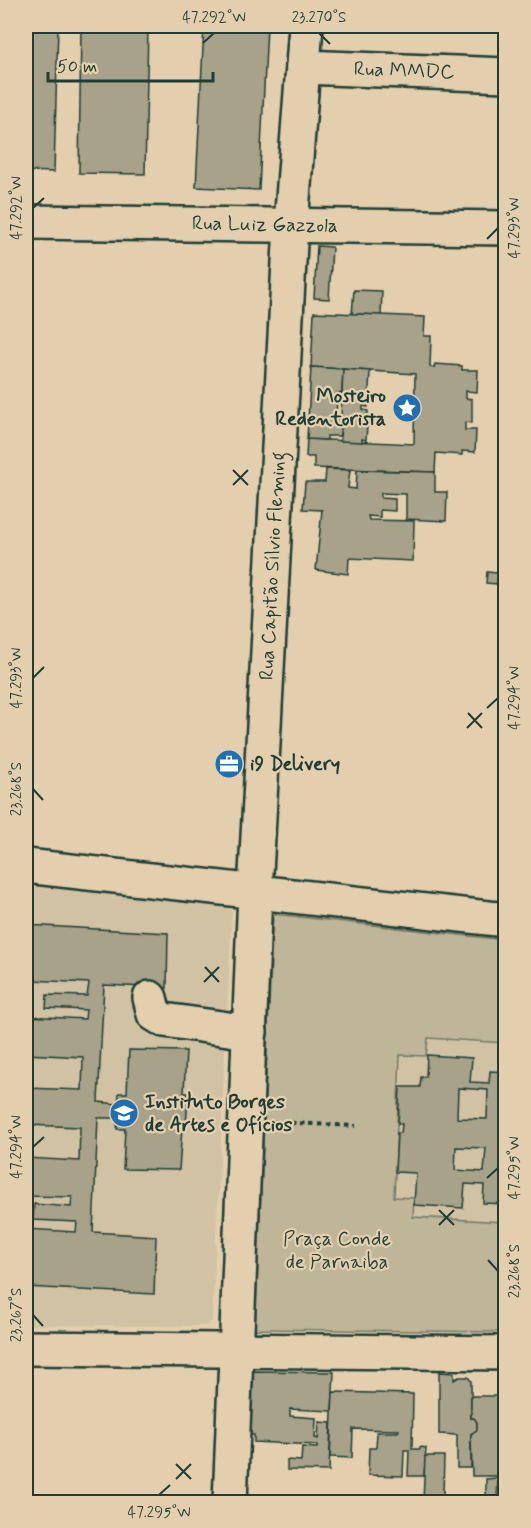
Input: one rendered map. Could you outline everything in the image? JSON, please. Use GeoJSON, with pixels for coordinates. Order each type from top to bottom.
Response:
{"type":"FeatureCollection","features":[{"type":"Feature","properties":{"kind":"street","name":"Rua Capitão Sílvio Fleming"},"geometry":{"type":"LineString","coordinates":[[255,891],[291,225],[306,26]]}},
{"type":"Feature","properties":{"kind":"street","name":"Rua MMDC"},"geometry":{"type":"LineString","coordinates":[[303,67],[506,75]]}},
{"type":"Feature","properties":{"kind":"street","name":"Rua Luiz Gazzola"},"geometry":{"type":"LineString","coordinates":[[26,222],[506,228]]}},
{"type":"Feature","properties":{"kind":"street"},"geometry":{"type":"LineString","coordinates":[[26,866],[506,920]]}},
{"type":"Feature","properties":{"kind":"street"},"geometry":{"type":"LineString","coordinates":[[230,1503],[255,891]]}},
{"type":"Feature","properties":{"kind":"street"},"geometry":{"type":"LineString","coordinates":[[150,998],[154,1014],[164,1020],[250,1032]]}},
{"type":"Feature","properties":{"kind":"street"},"geometry":{"type":"LineString","coordinates":[[26,1348],[506,1353]]}},
{"type":"Feature","properties":{"kind":"path"},"geometry":{"type":"LineString","coordinates":[[246,1114],[264,1121],[356,1126]]}},
{"type":"Feature","properties":{"kind":"shaded area","name":"Instituto Borges de Artes e Ofícios"},"geometry":{"type":"Polygon","coordinates":[[[26,883],[227,904],[232,911],[212,1321],[207,1326],[26,1325],[26,883]]]}},
{"type":"Feature","properties":{"kind":"shaded area"},"geometry":{"type":"Polygon","coordinates":[[[427,1038],[505,1043],[505,1222],[413,1217],[394,1197],[400,1054],[427,1038]]]}},
{"type":"Feature","properties":{"kind":"green space","name":"Praça Conde de Parnaiba"},"geometry":{"type":"Polygon","coordinates":[[[273,914],[505,940],[505,1043],[428,1038],[426,1056],[400,1055],[394,1197],[414,1198],[413,1217],[505,1222],[505,1332],[255,1329],[273,914]]]}},
{"type":"Feature","properties":{"kind":"building"},"geometry":{"type":"Polygon","coordinates":[[[26,26],[58,26],[54,172],[26,171],[26,26]]]}},
{"type":"Feature","properties":{"kind":"building"},"geometry":{"type":"Polygon","coordinates":[[[81,26],[148,26],[145,174],[79,173],[81,26]]]}},
{"type":"Feature","properties":{"kind":"building"},"geometry":{"type":"Polygon","coordinates":[[[204,26],[267,26],[259,190],[196,187],[204,26]]]}},
{"type":"Feature","properties":{"kind":"building"},"geometry":{"type":"Polygon","coordinates":[[[317,246],[332,247],[329,299],[314,298],[317,246]]]}},
{"type":"Feature","properties":{"kind":"building"},"geometry":{"type":"Polygon","coordinates":[[[354,290],[382,291],[381,315],[352,314],[354,290]]]}},
{"type":"Feature","properties":{"kind":"building"},"geometry":{"type":"Polygon","coordinates":[[[314,312],[425,317],[424,336],[431,336],[430,367],[434,368],[435,364],[462,366],[462,370],[478,370],[477,392],[466,391],[466,398],[472,399],[472,423],[465,422],[465,430],[476,430],[475,452],[462,451],[462,455],[436,453],[435,472],[314,468],[314,457],[306,457],[307,439],[414,444],[415,374],[311,367],[314,312]]]}},
{"type":"Feature","properties":{"kind":"building"},"geometry":{"type":"Polygon","coordinates":[[[311,367],[343,369],[342,393],[337,393],[336,419],[341,419],[340,436],[327,436],[327,440],[307,439],[311,367]]]}},
{"type":"Feature","properties":{"kind":"building"},"geometry":{"type":"Polygon","coordinates":[[[343,369],[370,371],[368,407],[363,406],[363,410],[368,411],[366,440],[362,439],[362,442],[340,441],[343,369]]]}},
{"type":"Feature","properties":{"kind":"building"},"geometry":{"type":"Polygon","coordinates":[[[326,469],[350,470],[348,488],[356,489],[357,470],[435,472],[435,492],[447,492],[446,521],[406,519],[406,494],[381,493],[381,498],[395,499],[395,511],[380,510],[380,517],[368,516],[369,520],[414,521],[413,561],[349,558],[348,574],[316,570],[322,510],[303,509],[305,482],[325,482],[326,469]]]}},
{"type":"Feature","properties":{"kind":"building"},"geometry":{"type":"Polygon","coordinates":[[[487,572],[498,573],[497,584],[486,583],[487,572]]]}},
{"type":"Feature","properties":{"kind":"building"},"geometry":{"type":"Polygon","coordinates":[[[26,925],[168,933],[167,988],[104,985],[98,1102],[118,1104],[119,1093],[127,1093],[129,1050],[186,1051],[184,1093],[188,1093],[186,1128],[182,1128],[179,1170],[123,1169],[125,1129],[117,1129],[118,1118],[98,1118],[93,1232],[156,1236],[154,1294],[26,1287],[26,1229],[76,1232],[77,1222],[33,1220],[34,1204],[71,1207],[72,1197],[26,1196],[26,1158],[79,1161],[80,1127],[26,1125],[26,1088],[82,1090],[83,1057],[26,1054],[26,1016],[85,1019],[86,1010],[46,1008],[47,995],[87,996],[89,983],[31,980],[30,1005],[26,1005],[26,925]]]}},
{"type":"Feature","properties":{"kind":"building"},"geometry":{"type":"Polygon","coordinates":[[[427,1055],[472,1058],[470,1082],[489,1083],[490,1071],[506,1072],[506,1204],[483,1203],[484,1185],[465,1184],[463,1208],[414,1205],[416,1173],[395,1172],[397,1133],[401,1133],[402,1124],[398,1124],[400,1087],[420,1087],[421,1077],[426,1077],[427,1055]],[[458,1088],[457,1118],[487,1119],[488,1090],[458,1088]],[[456,1147],[455,1170],[484,1172],[486,1148],[456,1147]]]}},
{"type":"Feature","properties":{"kind":"building"},"geometry":{"type":"Polygon","coordinates":[[[253,1371],[334,1372],[332,1411],[290,1409],[290,1416],[316,1418],[315,1438],[318,1439],[319,1422],[331,1423],[329,1471],[287,1470],[287,1460],[301,1461],[302,1447],[317,1448],[317,1445],[254,1442],[254,1435],[250,1435],[253,1371]]]}},
{"type":"Feature","properties":{"kind":"building"},"geometry":{"type":"Polygon","coordinates":[[[439,1372],[454,1373],[454,1380],[459,1377],[468,1377],[471,1381],[471,1418],[477,1422],[477,1430],[471,1434],[471,1468],[457,1468],[457,1435],[439,1434],[439,1372]]]}},
{"type":"Feature","properties":{"kind":"building"},"geometry":{"type":"Polygon","coordinates":[[[333,1392],[413,1394],[412,1449],[426,1448],[424,1476],[408,1476],[409,1450],[404,1450],[403,1476],[368,1475],[369,1448],[376,1448],[377,1432],[398,1432],[399,1430],[353,1429],[352,1458],[330,1457],[333,1392]]]}},
{"type":"Feature","properties":{"kind":"building"},"geometry":{"type":"Polygon","coordinates":[[[471,1396],[499,1396],[498,1476],[472,1476],[471,1434],[477,1430],[477,1422],[471,1418],[471,1396]]]}},
{"type":"Feature","properties":{"kind":"building"},"geometry":{"type":"Polygon","coordinates":[[[506,1396],[506,1440],[503,1440],[503,1423],[498,1423],[499,1397],[506,1396]]]}},
{"type":"Feature","properties":{"kind":"building"},"geometry":{"type":"Polygon","coordinates":[[[425,1456],[444,1456],[443,1496],[448,1497],[447,1502],[423,1502],[425,1456]]]}},
{"type":"Feature","properties":{"kind":"building"},"geometry":{"type":"Polygon","coordinates":[[[498,1478],[497,1502],[486,1502],[486,1479],[498,1478]]]}},
{"type":"Feature","properties":{"kind":"place","name":"Mosteiro Redentorista"},"geometry":{"type":"Point","coordinates":[407,408]}},
{"type":"Feature","properties":{"kind":"place","name":"i9 Delivery"},"geometry":{"type":"Point","coordinates":[229,764]}},
{"type":"Feature","properties":{"kind":"place","name":"Instituto Borges de Artes e Ofícios"},"geometry":{"type":"Point","coordinates":[124,1113]}}]}
